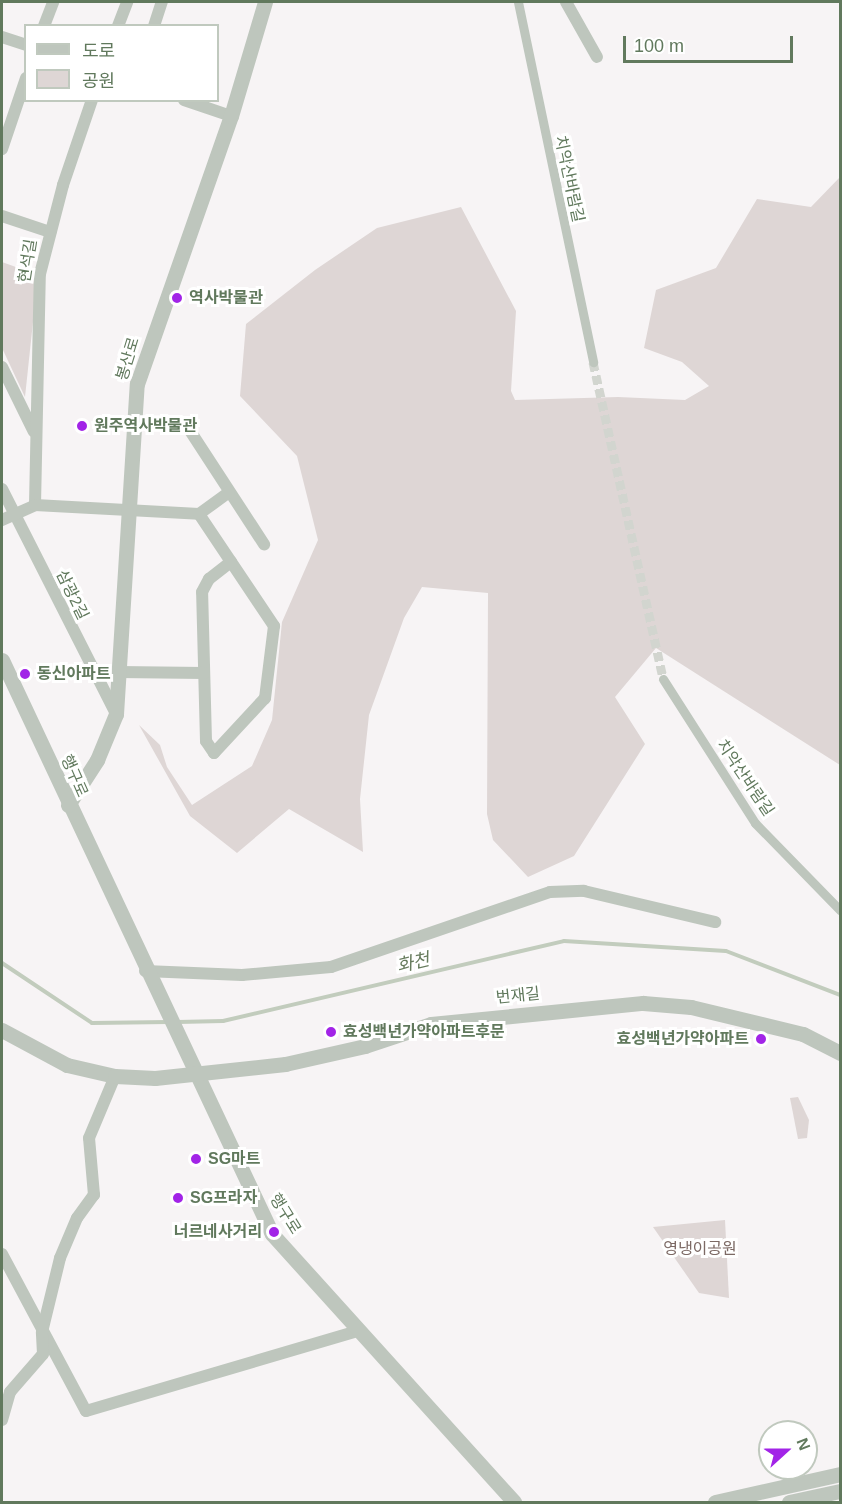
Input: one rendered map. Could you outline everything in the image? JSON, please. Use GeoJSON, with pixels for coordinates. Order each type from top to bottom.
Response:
{"type":"FeatureCollection","features":[{"type":"Feature","properties":{"kind":"street"},"geometry":{"type":"LineString","coordinates":[[45,24],[52,2]]}},
{"type":"Feature","properties":{"kind":"street"},"geometry":{"type":"LineString","coordinates":[[119,24],[127,2]]}},
{"type":"Feature","properties":{"kind":"street"},"geometry":{"type":"LineString","coordinates":[[155,24],[162,2]]}},
{"type":"Feature","properties":{"kind":"street","name":"봉산로"},"geometry":{"type":"LineString","coordinates":[[68,805],[97,760],[116,714],[137,384],[231,116],[265,2]]}},
{"type":"Feature","properties":{"kind":"street","name":"치악산바람길"},"geometry":{"type":"LineString","coordinates":[[518,2],[593,362]]}},
{"type":"Feature","properties":{"kind":"street"},"geometry":{"type":"LineString","coordinates":[[566,2],[597,57]]}},
{"type":"Feature","properties":{"kind":"street"},"geometry":{"type":"LineString","coordinates":[[2,37],[24,44]]}},
{"type":"Feature","properties":{"kind":"street"},"geometry":{"type":"LineString","coordinates":[[2,149],[24,84]]}},
{"type":"Feature","properties":{"kind":"street","name":"현석길"},"geometry":{"type":"LineString","coordinates":[[35,505],[40,274],[50,232],[91,102]]}},
{"type":"Feature","properties":{"kind":"street"},"geometry":{"type":"LineString","coordinates":[[190,102],[231,116]]}},
{"type":"Feature","properties":{"kind":"street"},"geometry":{"type":"LineString","coordinates":[[2,216],[50,232]]}},
{"type":"Feature","properties":{"kind":"street","name":"현석길"},"geometry":{"type":"LineString","coordinates":[[2,367],[35,434]]}},
{"type":"Feature","properties":{"kind":"street"},"geometry":{"type":"LineString","coordinates":[[185,423],[264,544]]}},
{"type":"Feature","properties":{"kind":"street","name":"삼광2길"},"geometry":{"type":"LineString","coordinates":[[2,489],[116,714]]}},
{"type":"Feature","properties":{"kind":"street"},"geometry":{"type":"LineString","coordinates":[[2,520],[35,505],[128,508],[199,514],[229,492]]}},
{"type":"Feature","properties":{"kind":"street"},"geometry":{"type":"LineString","coordinates":[[199,514],[274,626],[265,698],[214,753],[206,741],[202,592],[209,579],[231,562]]}},
{"type":"Feature","properties":{"kind":"street","name":"행구로"},"geometry":{"type":"LineString","coordinates":[[2,660],[145,971],[198,1076],[272,1234],[514,1503]]}},
{"type":"Feature","properties":{"kind":"street"},"geometry":{"type":"LineString","coordinates":[[118,672],[204,673]]}},
{"type":"Feature","properties":{"kind":"street","name":"치악산바람길"},"geometry":{"type":"LineString","coordinates":[[663,679],[755,823],[840,910]]}},
{"type":"Feature","properties":{"kind":"street"},"geometry":{"type":"LineString","coordinates":[[145,971],[242,975],[331,967],[550,892],[584,891],[632,899],[715,922]]}},
{"type":"Feature","properties":{"kind":"street","name":"번재길"},"geometry":{"type":"LineString","coordinates":[[198,1076],[285,1064],[365,1046],[431,1024],[643,1003],[691,1007],[803,1034],[840,1053]]}},
{"type":"Feature","properties":{"kind":"street"},"geometry":{"type":"LineString","coordinates":[[2,1030],[67,1065],[115,1076],[198,1076]]}},
{"type":"Feature","properties":{"kind":"street"},"geometry":{"type":"LineString","coordinates":[[2,1420],[10,1392],[44,1354],[42,1332],[60,1258],[77,1218],[94,1195],[89,1138],[115,1076]]}},
{"type":"Feature","properties":{"kind":"street"},"geometry":{"type":"LineString","coordinates":[[2,1254],[86,1411],[358,1331]]}},
{"type":"Feature","properties":{"kind":"street"},"geometry":{"type":"LineString","coordinates":[[715,1503],[840,1474]]}},
{"type":"Feature","properties":{"kind":"street"},"geometry":{"type":"LineString","coordinates":[[789,1503],[840,1491]]}},
{"type":"Feature","properties":{"kind":"green space"},"geometry":{"type":"Polygon","coordinates":[[[840,177],[840,765],[656,648],[615,697],[645,744],[574,856],[528,877],[493,840],[487,814],[488,593],[422,587],[404,618],[369,715],[360,799],[363,852],[289,809],[237,853],[190,816],[139,725],[160,745],[167,767],[192,805],[252,766],[272,720],[282,622],[318,540],[297,456],[240,396],[246,324],[315,270],[377,228],[461,207],[516,311],[511,391],[515,400],[618,397],[685,400],[709,386],[682,362],[644,348],[656,290],[716,268],[757,199],[811,207],[840,177]]]}},
{"type":"Feature","properties":{"kind":"green space"},"geometry":{"type":"Polygon","coordinates":[[[2,262],[38,275],[25,397],[2,348],[2,262]]]}},
{"type":"Feature","properties":{"kind":"green space"},"geometry":{"type":"Polygon","coordinates":[[[798,1097],[809,1120],[807,1138],[798,1139],[790,1098],[798,1097]]]}},
{"type":"Feature","properties":{"kind":"green space","name":"영냉이공원"},"geometry":{"type":"Polygon","coordinates":[[[725,1220],[729,1298],[699,1293],[653,1227],[725,1220]]]}},
{"type":"Feature","properties":{"kind":"waterway","name":"화천"},"geometry":{"type":"LineString","coordinates":[[178,1022],[223,1021],[564,941],[726,951],[840,995]]}},
{"type":"Feature","properties":{"kind":"waterway","name":"화천"},"geometry":{"type":"LineString","coordinates":[[2,963],[92,1023],[168,1022]]}},
{"type":"Feature","properties":{"kind":"tunnel"},"geometry":{"type":"LineString","coordinates":[[593,362],[663,679]]}},
{"type":"Feature","properties":{"kind":"place","name":"역사박물관"},"geometry":{"type":"Point","coordinates":[177,298]}},
{"type":"Feature","properties":{"kind":"place","name":"원주역사박물관"},"geometry":{"type":"Point","coordinates":[82,426]}},
{"type":"Feature","properties":{"kind":"place","name":"동신아파트"},"geometry":{"type":"Point","coordinates":[25,674]}},
{"type":"Feature","properties":{"kind":"place","name":"효성백년가약아파트후문"},"geometry":{"type":"Point","coordinates":[331,1032]}},
{"type":"Feature","properties":{"kind":"place","name":"효성백년가약아파트"},"geometry":{"type":"Point","coordinates":[761,1039]}},
{"type":"Feature","properties":{"kind":"place","name":"SG마트"},"geometry":{"type":"Point","coordinates":[196,1159]}},
{"type":"Feature","properties":{"kind":"place","name":"SG프라자"},"geometry":{"type":"Point","coordinates":[178,1198]}},
{"type":"Feature","properties":{"kind":"place","name":"너르네사거리"},"geometry":{"type":"Point","coordinates":[274,1232]}}]}
